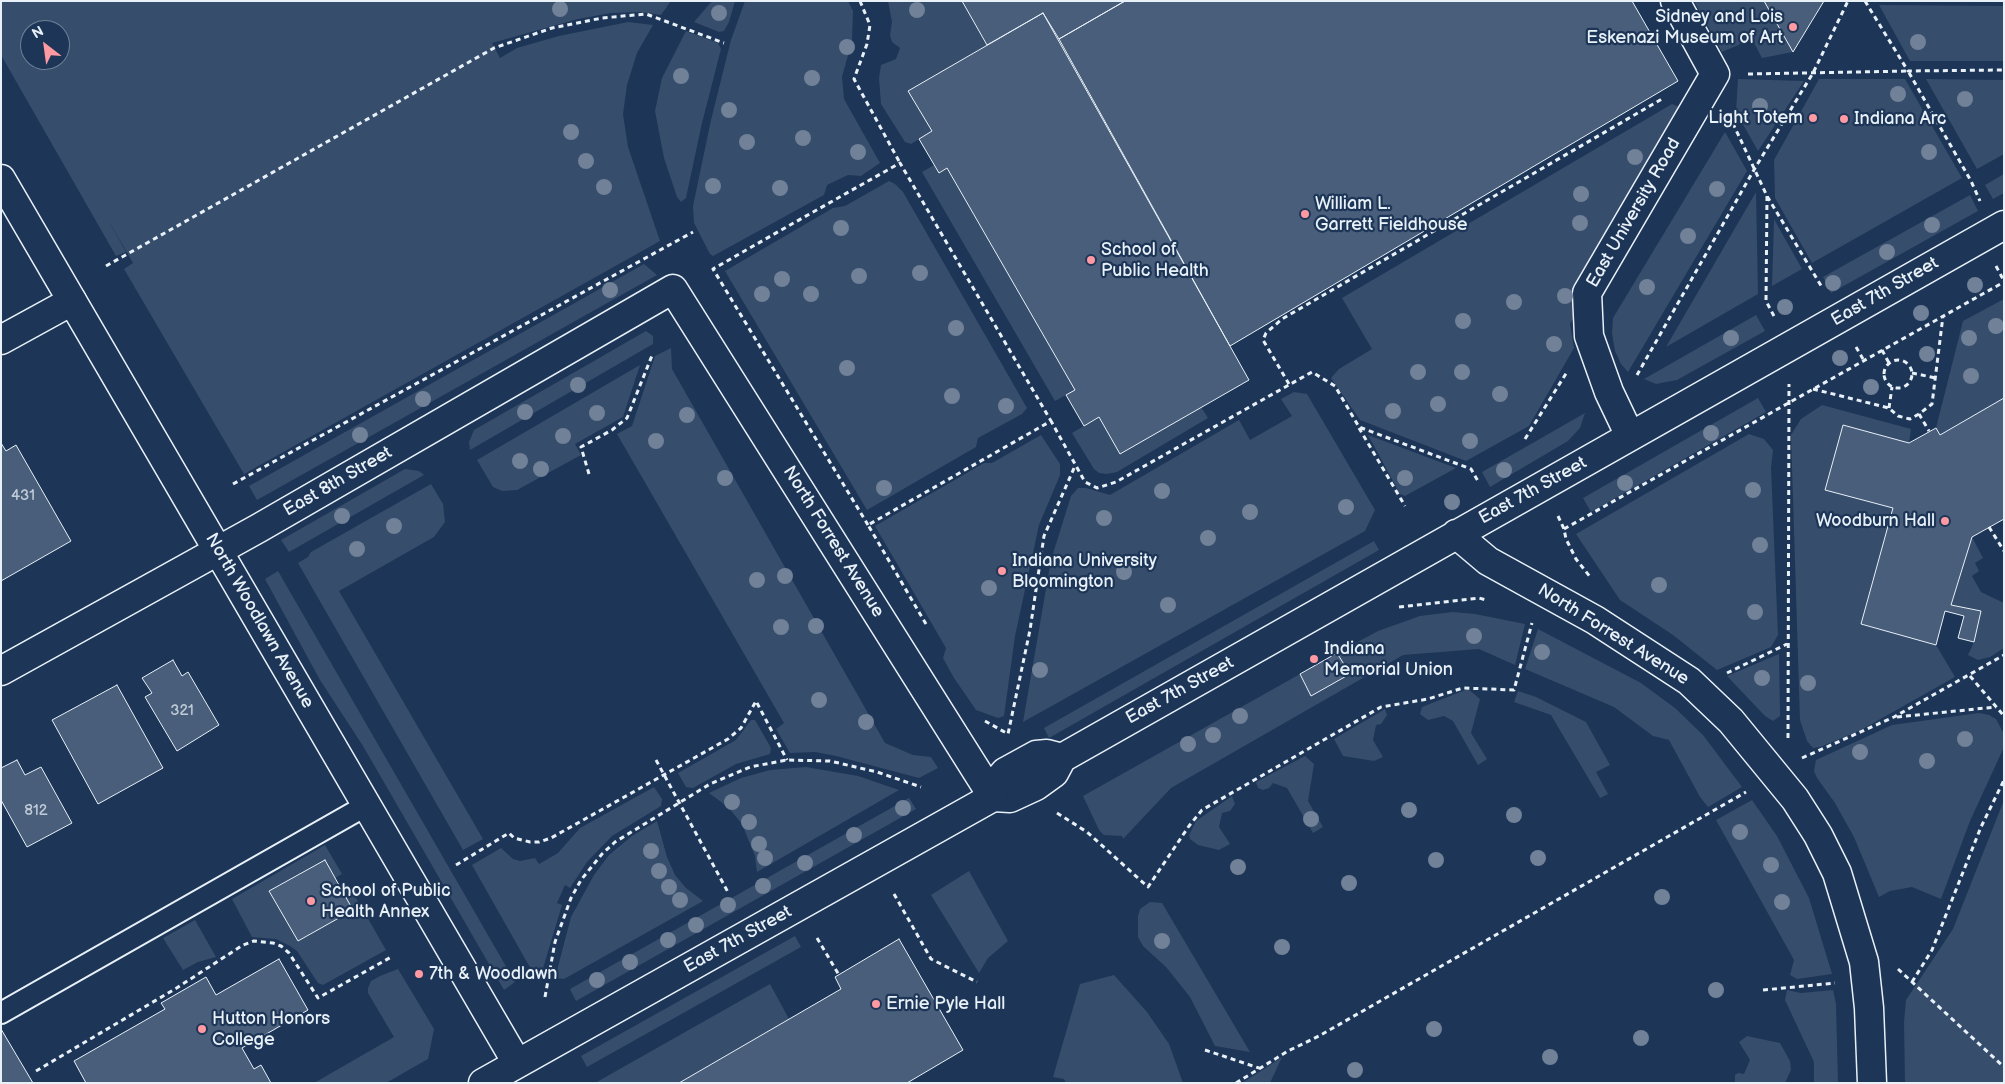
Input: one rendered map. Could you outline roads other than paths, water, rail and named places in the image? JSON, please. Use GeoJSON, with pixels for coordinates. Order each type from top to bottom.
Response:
{"type":"FeatureCollection","features":[{"type":"Feature","properties":{"kind":"street","name":"East University Road"},"geometry":{"type":"LineString","coordinates":[[1630,436],[1609,392],[1589,336],[1587,293],[1715,74],[1675,1]]}},
{"type":"Feature","properties":{"kind":"street","name":"North Woodlawn Avenue"},"geometry":{"type":"LineString","coordinates":[[1,179],[517,1063]]}},
{"type":"Feature","properties":{"kind":"street","name":"East 7th Street"},"geometry":{"type":"LineString","coordinates":[[482,1083],[993,797],[1010,798],[1036,786],[1054,773],[1062,758],[1993,231]]}},
{"type":"Feature","properties":{"kind":"street","name":"East 8th Street"},"geometry":{"type":"LineString","coordinates":[[1,671],[218,550],[672,289]]}},
{"type":"Feature","properties":{"kind":"street","name":"North Forrest Avenue"},"geometry":{"type":"LineString","coordinates":[[672,289],[993,797]]}},
{"type":"Feature","properties":{"kind":"street"},"geometry":{"type":"LineString","coordinates":[[1,340],[72,301]]}},
{"type":"Feature","properties":{"kind":"street","name":"North Forrest Avenue"},"geometry":{"type":"LineString","coordinates":[[1456,534],[1488,560],[1595,620],[1689,681],[1731,721],[1776,774],[1818,835],[1837,873],[1851,918],[1864,962],[1869,1008],[1872,1083]]}},
{"type":"Feature","properties":{"kind":"lane"},"geometry":{"type":"LineString","coordinates":[[1,1013],[367,805]]}},
{"type":"Feature","properties":{"kind":"place","name":"Sidney and Lois Eskenazi Museum of Art"},"geometry":{"type":"Point","coordinates":[1793,27]}},
{"type":"Feature","properties":{"kind":"place","name":"Light Totem"},"geometry":{"type":"Point","coordinates":[1813,118]}},
{"type":"Feature","properties":{"kind":"place","name":"Indiana Arc"},"geometry":{"type":"Point","coordinates":[1844,119]}},
{"type":"Feature","properties":{"kind":"place","name":"William L. Garrett Fieldhouse"},"geometry":{"type":"Point","coordinates":[1305,214]}},
{"type":"Feature","properties":{"kind":"place","name":"School of Public Health"},"geometry":{"type":"Point","coordinates":[1091,260]}},
{"type":"Feature","properties":{"kind":"place","name":"Woodburn Hall"},"geometry":{"type":"Point","coordinates":[1945,521]}},
{"type":"Feature","properties":{"kind":"place","name":"Indiana University Bloomington"},"geometry":{"type":"Point","coordinates":[1002,571]}},
{"type":"Feature","properties":{"kind":"place","name":"Indiana Memorial Union"},"geometry":{"type":"Point","coordinates":[1314,659]}},
{"type":"Feature","properties":{"kind":"place","name":"School of Public Health Annex"},"geometry":{"type":"Point","coordinates":[311,901]}},
{"type":"Feature","properties":{"kind":"place","name":"7th & Woodlawn"},"geometry":{"type":"Point","coordinates":[419,974]}},
{"type":"Feature","properties":{"kind":"place","name":"Ernie Pyle Hall"},"geometry":{"type":"Point","coordinates":[876,1004]}},
{"type":"Feature","properties":{"kind":"place","name":"Hutton Honors College"},"geometry":{"type":"Point","coordinates":[202,1029]}}]}
